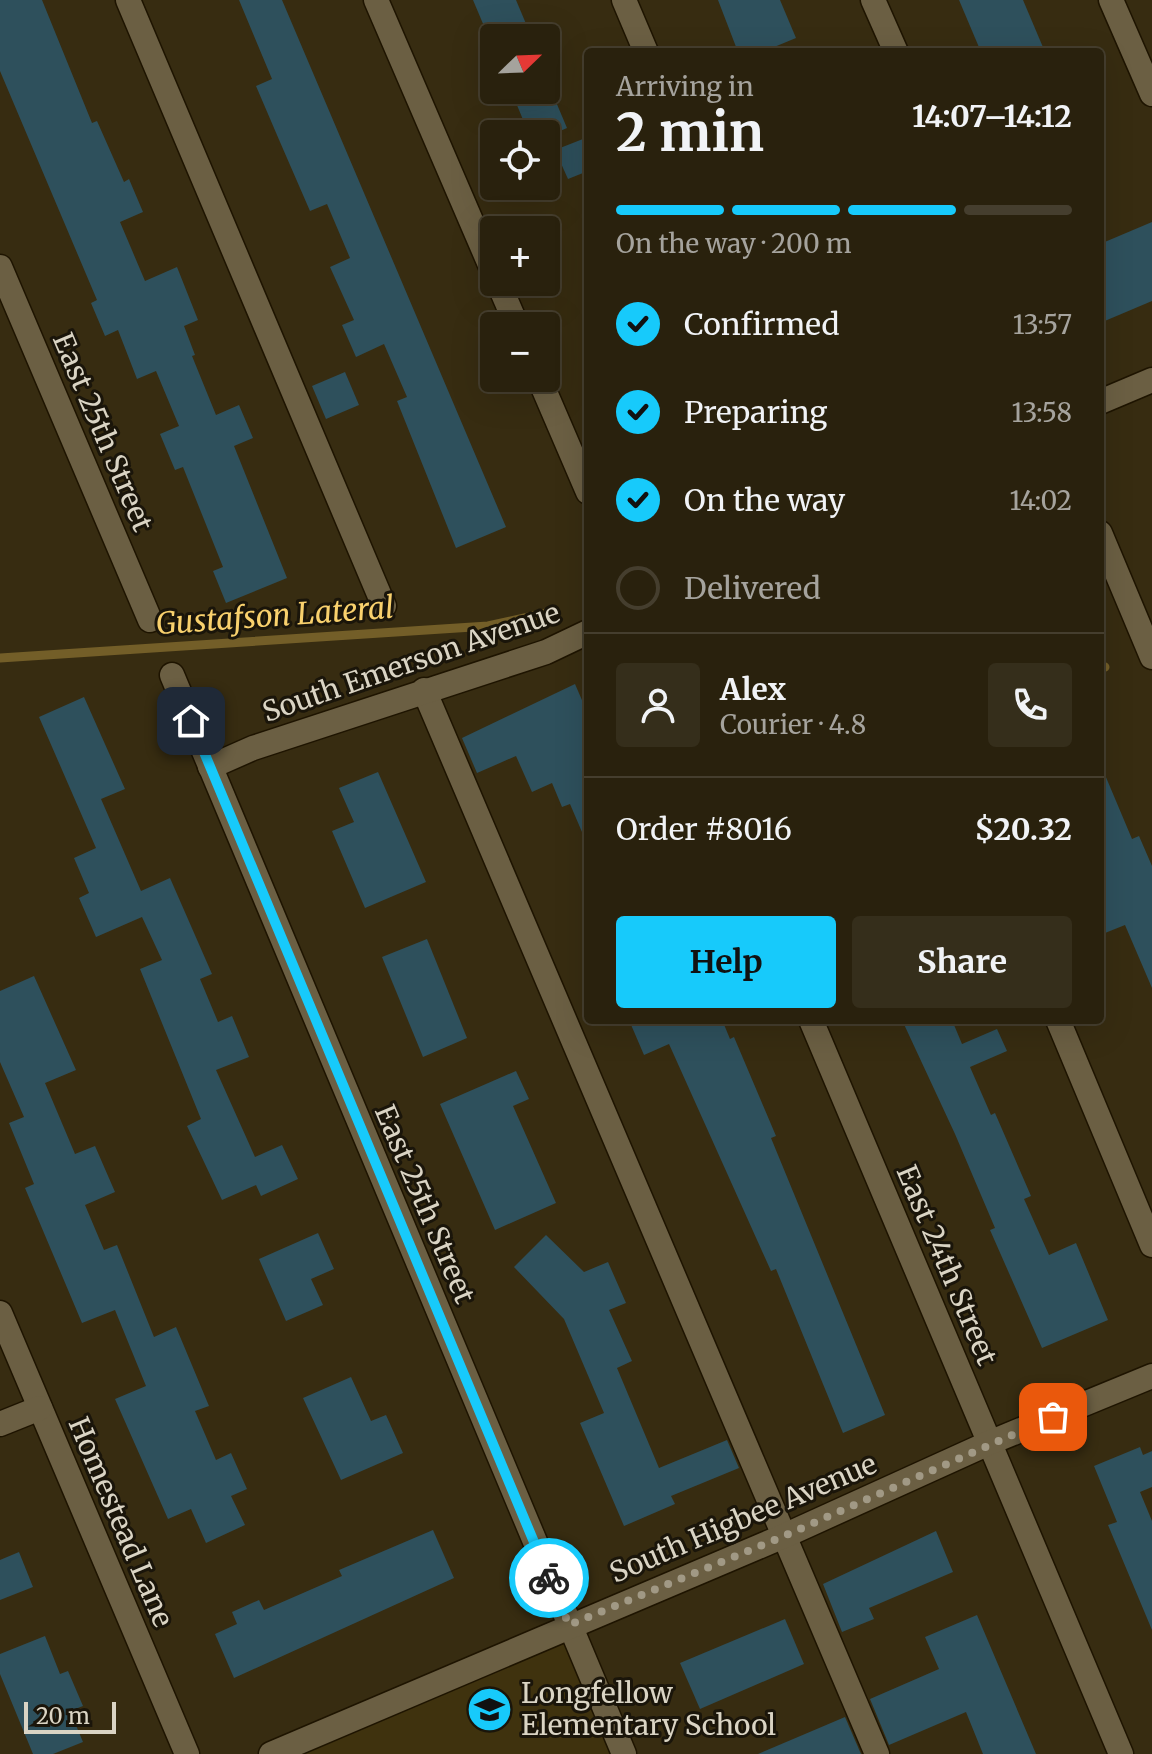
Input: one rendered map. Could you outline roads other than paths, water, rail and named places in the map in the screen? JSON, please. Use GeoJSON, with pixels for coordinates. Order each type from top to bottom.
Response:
{"type":"FeatureCollection","features":[{"type":"Feature","properties":{"kind":"street"},"geometry":{"type":"LineString","coordinates":[[128,0],[384,606]]}},
{"type":"Feature","properties":{"kind":"street"},"geometry":{"type":"LineString","coordinates":[[376,0],[480,241]]}},
{"type":"Feature","properties":{"kind":"street"},"geometry":{"type":"LineString","coordinates":[[624,0],[644,48]]}},
{"type":"Feature","properties":{"kind":"street"},"geometry":{"type":"LineString","coordinates":[[873,0],[894,48]]}},
{"type":"Feature","properties":{"kind":"street"},"geometry":{"type":"LineString","coordinates":[[1111,0],[1152,94]]}},
{"type":"Feature","properties":{"kind":"street","name":"East 25th Street"},"geometry":{"type":"LineString","coordinates":[[0,267],[8,308],[150,620]]}},
{"type":"Feature","properties":{"kind":"street"},"geometry":{"type":"LineString","coordinates":[[1104,400],[1152,380]]}},
{"type":"Feature","properties":{"kind":"street"},"geometry":{"type":"LineString","coordinates":[[545,392],[584,483]]}},
{"type":"Feature","properties":{"kind":"street"},"geometry":{"type":"LineString","coordinates":[[1104,543],[1152,657]]}},
{"type":"Feature","properties":{"kind":"street","name":"South Emerson Avenue"},"geometry":{"type":"LineString","coordinates":[[210,767],[253,748],[546,652],[584,634]]}},
{"type":"Feature","properties":{"kind":"street","name":"East 25th Street"},"geometry":{"type":"LineString","coordinates":[[172,675],[624,1754]]}},
{"type":"Feature","properties":{"kind":"street"},"geometry":{"type":"LineString","coordinates":[[424,690],[877,1754]]}},
{"type":"Feature","properties":{"kind":"street","name":"East 24th Street"},"geometry":{"type":"LineString","coordinates":[[813,1024],[1121,1754]]}},
{"type":"Feature","properties":{"kind":"street"},"geometry":{"type":"LineString","coordinates":[[1060,1024],[1152,1245]]}},
{"type":"Feature","properties":{"kind":"street","name":"Homestead Lane"},"geometry":{"type":"LineString","coordinates":[[0,1313],[187,1754]]}},
{"type":"Feature","properties":{"kind":"street","name":"South Higbee Avenue"},"geometry":{"type":"LineString","coordinates":[[271,1754],[784,1536],[989,1443],[1152,1376]]}},
{"type":"Feature","properties":{"kind":"street"},"geometry":{"type":"LineString","coordinates":[[0,1424],[40,1408]]}},
{"type":"Feature","properties":{"kind":"waterway","name":"Gustafson Lateral"},"geometry":{"type":"LineString","coordinates":[[0,658],[488,626],[551,612]]}},
{"type":"Feature","properties":{"kind":"place","name":"Longfellow Elementary School"},"geometry":{"type":"Point","coordinates":[490,1709]}}]}
